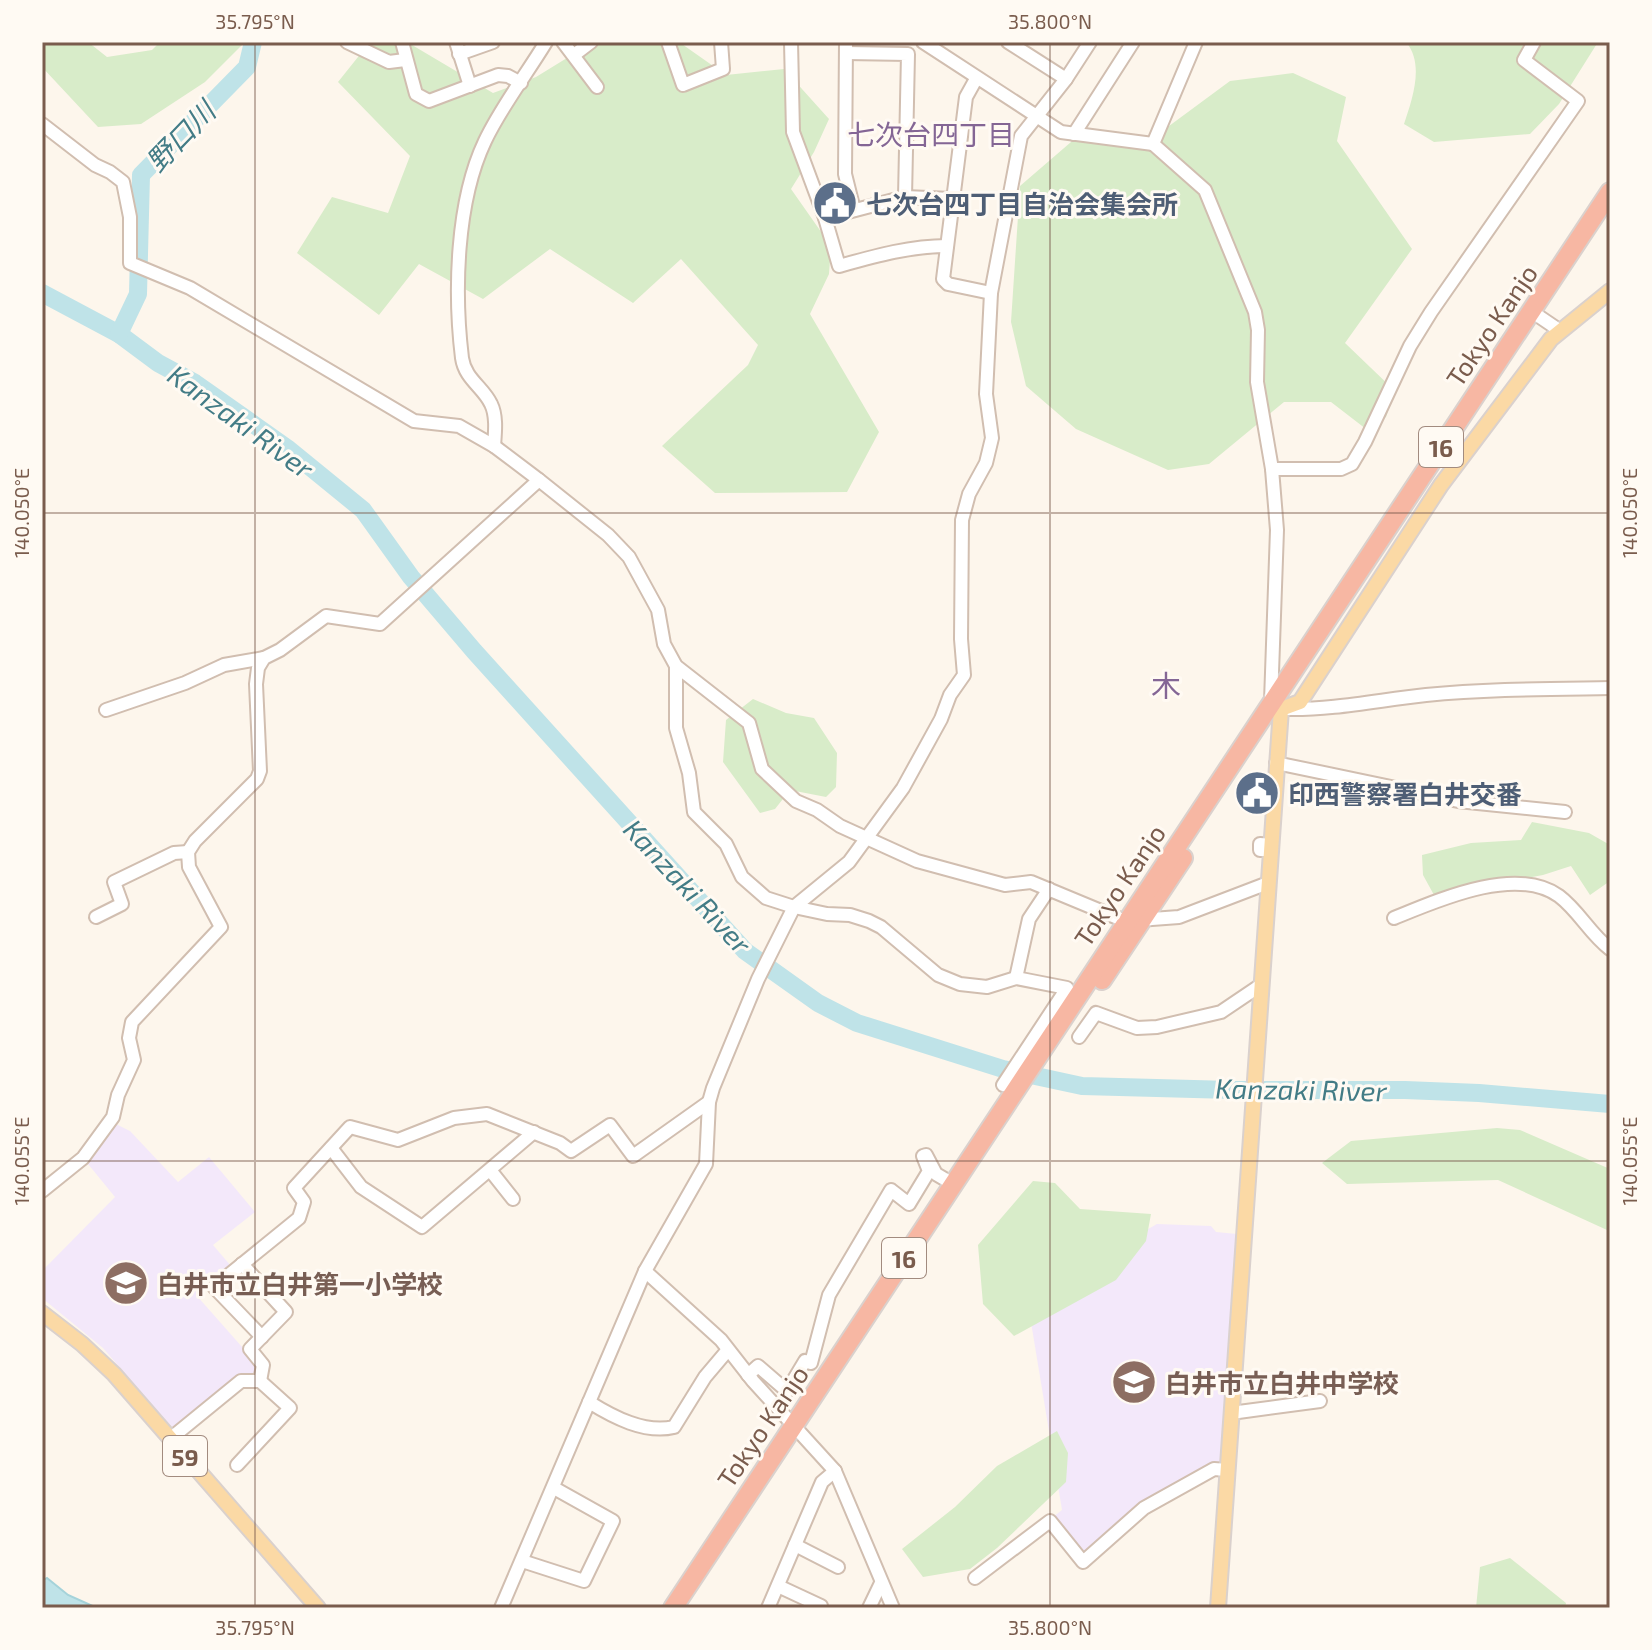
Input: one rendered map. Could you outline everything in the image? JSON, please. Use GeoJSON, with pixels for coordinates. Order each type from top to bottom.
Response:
{"type":"FeatureCollection","features":[{"type":"Feature","properties":{"kind":"highway","name":"Tokyo Kanjo"},"geometry":{"type":"LineString","coordinates":[[687,1608],[953,1184],[1034,1061],[1134,921],[1535,314],[1610,192]]}},
{"type":"Feature","properties":{"kind":"highway","name":"Tokyo Kanjo"},"geometry":{"type":"LineString","coordinates":[[1535,314],[1610,211]]}},
{"type":"Feature","properties":{"kind":"highway","name":"Tokyo Kanjo"},"geometry":{"type":"LineString","coordinates":[[673,1608],[798,1430],[1015,1089]]}},
{"type":"Feature","properties":{"kind":"main road"},"geometry":{"type":"LineString","coordinates":[[1218,1608],[1276,763],[1276,705],[1300,702],[1441,485],[1559,330],[1610,291]]}},
{"type":"Feature","properties":{"kind":"main road","name":"59"},"geometry":{"type":"LineString","coordinates":[[42,1313],[93,1354],[318,1608]]}},
{"type":"Feature","properties":{"kind":"street"},"geometry":{"type":"LineString","coordinates":[[347,42],[389,62],[405,60]]}},
{"type":"Feature","properties":{"kind":"street"},"geometry":{"type":"LineString","coordinates":[[402,42],[416,94],[429,101],[498,75],[521,83]]}},
{"type":"Feature","properties":{"kind":"street"},"geometry":{"type":"LineString","coordinates":[[470,86],[457,48],[493,42]]}},
{"type":"Feature","properties":{"kind":"street"},"geometry":{"type":"LineString","coordinates":[[494,446],[492,404],[468,376],[463,361],[460,249],[465,209],[475,170],[491,129],[546,42]]}},
{"type":"Feature","properties":{"kind":"street"},"geometry":{"type":"LineString","coordinates":[[563,42],[597,87]]}},
{"type":"Feature","properties":{"kind":"street"},"geometry":{"type":"LineString","coordinates":[[574,55],[591,42]]}},
{"type":"Feature","properties":{"kind":"street"},"geometry":{"type":"LineString","coordinates":[[668,42],[683,85],[723,69],[721,42]]}},
{"type":"Feature","properties":{"kind":"street"},"geometry":{"type":"LineString","coordinates":[[791,42],[793,132],[839,266],[888,252],[947,246]]}},
{"type":"Feature","properties":{"kind":"street"},"geometry":{"type":"LineString","coordinates":[[923,42],[1061,132],[1153,144],[1205,190],[1255,312],[1258,330],[1257,382],[1272,469],[1277,530],[1276,705],[1322,710],[1379,700],[1454,693],[1610,688]]}},
{"type":"Feature","properties":{"kind":"street"},"geometry":{"type":"LineString","coordinates":[[1008,42],[1066,79]]}},
{"type":"Feature","properties":{"kind":"street"},"geometry":{"type":"LineString","coordinates":[[501,1608],[645,1271],[706,1164],[709,1102],[772,950],[794,907],[849,862],[903,788],[941,719],[950,695],[964,675],[961,639],[962,520],[969,494],[986,463],[992,438],[986,394],[991,293],[1021,136],[1066,79],[1090,42]]}},
{"type":"Feature","properties":{"kind":"street"},"geometry":{"type":"LineString","coordinates":[[1074,134],[1133,42]]}},
{"type":"Feature","properties":{"kind":"street"},"geometry":{"type":"LineString","coordinates":[[1153,144],[1196,42]]}},
{"type":"Feature","properties":{"kind":"street"},"geometry":{"type":"LineString","coordinates":[[1272,469],[1341,469],[1352,464],[1410,346],[1431,312],[1578,101],[1524,60],[1534,42]]}},
{"type":"Feature","properties":{"kind":"street"},"geometry":{"type":"LineString","coordinates":[[854,210],[845,174],[846,47],[908,54],[905,197]]}},
{"type":"Feature","properties":{"kind":"street"},"geometry":{"type":"LineString","coordinates":[[976,79],[966,97],[943,279],[948,284],[991,293]]}},
{"type":"Feature","properties":{"kind":"street"},"geometry":{"type":"LineString","coordinates":[[42,124],[95,165],[123,182],[130,217],[130,263],[190,288],[414,421],[459,426],[494,446],[608,535],[629,557],[658,610],[664,644],[676,666],[749,723],[762,769],[796,801],[817,810],[840,826],[917,861],[1005,885],[1031,882],[1134,921],[1179,917],[1268,883]]}},
{"type":"Feature","properties":{"kind":"street"},"geometry":{"type":"LineString","coordinates":[[825,218],[905,197],[952,199]]}},
{"type":"Feature","properties":{"kind":"street"},"geometry":{"type":"LineString","coordinates":[[1535,314],[1559,330]]}},
{"type":"Feature","properties":{"kind":"street"},"geometry":{"type":"LineString","coordinates":[[106,710],[185,683],[224,665],[264,658],[290,643],[320,618],[332,616],[380,624],[539,480]]}},
{"type":"Feature","properties":{"kind":"street"},"geometry":{"type":"LineString","coordinates":[[42,1191],[83,1158],[113,1117],[118,1095],[134,1060],[129,1038],[132,1022],[221,927],[189,867],[188,852],[195,841],[257,779],[260,771],[256,684],[258,668],[264,658]]}},
{"type":"Feature","properties":{"kind":"street"},"geometry":{"type":"LineString","coordinates":[[676,666],[676,728],[689,773],[694,812],[726,844],[742,877],[766,898],[794,907],[850,915],[869,921],[881,927],[938,975],[960,984],[987,987],[1016,978],[1067,988],[1034,1061],[1015,1089]]}},
{"type":"Feature","properties":{"kind":"street"},"geometry":{"type":"LineString","coordinates":[[1276,763],[1458,801],[1565,812]]}},
{"type":"Feature","properties":{"kind":"street"},"geometry":{"type":"LineString","coordinates":[[96,917],[122,904],[114,882],[174,853],[188,852]]}},
{"type":"Feature","properties":{"kind":"street"},"geometry":{"type":"LineString","coordinates":[[1394,918],[1468,892],[1506,883],[1529,883],[1557,894],[1575,909],[1610,949]]}},
{"type":"Feature","properties":{"kind":"street"},"geometry":{"type":"LineString","coordinates":[[1016,978],[1029,919],[1049,889]]}},
{"type":"Feature","properties":{"kind":"street"},"geometry":{"type":"LineString","coordinates":[[1079,1037],[1096,1013],[1137,1028],[1166,1026],[1221,1012],[1261,985]]}},
{"type":"Feature","properties":{"kind":"street"},"geometry":{"type":"LineString","coordinates":[[262,1337],[214,1287],[299,1218],[304,1202],[294,1188],[350,1127],[398,1140],[454,1118],[487,1114],[560,1143],[571,1151],[610,1125],[633,1156],[709,1102]]}},
{"type":"Feature","properties":{"kind":"street"},"geometry":{"type":"LineString","coordinates":[[331,1148],[361,1187],[422,1227],[534,1132]]}},
{"type":"Feature","properties":{"kind":"street"},"geometry":{"type":"LineString","coordinates":[[748,1375],[758,1366],[787,1391],[805,1361],[811,1363],[829,1295],[891,1190],[909,1204],[929,1171],[923,1156],[926,1155],[936,1174],[953,1184]]}},
{"type":"Feature","properties":{"kind":"street"},"geometry":{"type":"LineString","coordinates":[[490,1170],[513,1199]]}},
{"type":"Feature","properties":{"kind":"street"},"geometry":{"type":"LineString","coordinates":[[242,1264],[286,1312],[250,1349],[263,1365],[260,1381]]}},
{"type":"Feature","properties":{"kind":"street"},"geometry":{"type":"LineString","coordinates":[[645,1271],[721,1340],[727,1351],[835,1471],[893,1608]]}},
{"type":"Feature","properties":{"kind":"street"},"geometry":{"type":"LineString","coordinates":[[589,1402],[626,1422],[663,1430],[674,1427],[705,1377],[727,1351]]}},
{"type":"Feature","properties":{"kind":"street"},"geometry":{"type":"LineString","coordinates":[[170,1439],[241,1381],[260,1381],[290,1408],[237,1465]]}},
{"type":"Feature","properties":{"kind":"street"},"geometry":{"type":"LineString","coordinates":[[1231,1413],[1320,1401]]}},
{"type":"Feature","properties":{"kind":"street"},"geometry":{"type":"LineString","coordinates":[[975,1578],[1050,1521],[1083,1562],[1144,1508],[1214,1469],[1227,1470]]}},
{"type":"Feature","properties":{"kind":"street"},"geometry":{"type":"LineString","coordinates":[[768,1608],[822,1482],[835,1471]]}},
{"type":"Feature","properties":{"kind":"street"},"geometry":{"type":"LineString","coordinates":[[522,1561],[584,1581],[613,1521],[554,1488]]}},
{"type":"Feature","properties":{"kind":"street"},"geometry":{"type":"LineString","coordinates":[[795,1545],[838,1567]]}},
{"type":"Feature","properties":{"kind":"street"},"geometry":{"type":"LineString","coordinates":[[869,1608],[881,1583]]}},
{"type":"Feature","properties":{"kind":"street"},"geometry":{"type":"LineString","coordinates":[[778,1586],[821,1608]]}},
{"type":"Feature","properties":{"kind":"shaded area","name":"白井市立白井第一小学校"},"geometry":{"type":"Polygon","coordinates":[[[116,1124],[130,1131],[178,1182],[209,1157],[255,1212],[213,1245],[231,1266],[197,1296],[257,1364],[255,1371],[248,1377],[240,1376],[172,1428],[103,1348],[42,1298],[42,1271],[115,1197],[88,1164],[89,1158],[116,1124]]]}},
{"type":"Feature","properties":{"kind":"shaded area","name":"白井市立白井中学校"},"geometry":{"type":"Polygon","coordinates":[[[1157,1224],[1211,1226],[1216,1232],[1237,1234],[1221,1465],[1214,1466],[1083,1558],[1052,1518],[1062,1510],[1027,1298],[1157,1224]]]}},
{"type":"Feature","properties":{"kind":"green space"},"geometry":{"type":"Polygon","coordinates":[[[42,42],[88,42],[107,57],[152,50],[160,42],[245,42],[205,82],[141,124],[98,127],[42,67],[42,42]]]}},
{"type":"Feature","properties":{"kind":"green space"},"geometry":{"type":"Polygon","coordinates":[[[370,42],[407,42],[493,93],[536,77],[593,42],[679,42],[726,75],[784,69],[829,119],[814,152],[791,189],[831,246],[829,274],[810,314],[879,432],[847,492],[715,493],[662,446],[748,365],[758,345],[681,259],[633,303],[550,249],[483,299],[419,264],[379,315],[297,253],[332,197],[388,213],[410,156],[338,82],[370,42]]]}},
{"type":"Feature","properties":{"kind":"green space"},"geometry":{"type":"Polygon","coordinates":[[[1406,42],[1598,42],[1559,104],[1530,134],[1434,142],[1404,124],[1416,71],[1412,51],[1406,42]]]}},
{"type":"Feature","properties":{"kind":"green space"},"geometry":{"type":"Polygon","coordinates":[[[1293,73],[1346,97],[1337,141],[1412,249],[1345,343],[1395,391],[1386,417],[1366,429],[1331,402],[1284,402],[1209,464],[1168,470],[1076,429],[1026,386],[1011,322],[1020,186],[1078,136],[1146,143],[1230,81],[1293,73]]]}},
{"type":"Feature","properties":{"kind":"green space"},"geometry":{"type":"Polygon","coordinates":[[[753,699],[786,713],[814,718],[837,753],[836,787],[826,797],[790,790],[775,809],[760,813],[723,762],[726,720],[753,699]]]}},
{"type":"Feature","properties":{"kind":"green space"},"geometry":{"type":"Polygon","coordinates":[[[1532,822],[1589,833],[1610,845],[1610,881],[1590,895],[1571,866],[1543,875],[1434,895],[1423,875],[1422,855],[1471,843],[1521,840],[1532,822]]]}},
{"type":"Feature","properties":{"kind":"green space"},"geometry":{"type":"Polygon","coordinates":[[[1497,1128],[1520,1130],[1610,1169],[1610,1227],[1607,1230],[1498,1180],[1347,1184],[1322,1163],[1351,1141],[1497,1128]]]}},
{"type":"Feature","properties":{"kind":"green space"},"geometry":{"type":"Polygon","coordinates":[[[1033,1181],[1055,1183],[1080,1209],[1151,1214],[1146,1241],[1116,1280],[1014,1336],[983,1304],[978,1245],[1033,1181]]]}},
{"type":"Feature","properties":{"kind":"green space"},"geometry":{"type":"Polygon","coordinates":[[[1057,1431],[1068,1453],[1066,1482],[997,1548],[970,1569],[923,1577],[902,1549],[955,1507],[997,1466],[1057,1431]]]}},
{"type":"Feature","properties":{"kind":"green space"},"geometry":{"type":"Polygon","coordinates":[[[1510,1558],[1566,1603],[1565,1608],[1476,1608],[1480,1567],[1510,1558]]]}},
{"type":"Feature","properties":{"kind":"water"},"geometry":{"type":"Polygon","coordinates":[[[47,1578],[68,1595],[97,1608],[42,1608],[42,1581],[47,1578]]]}},
{"type":"Feature","properties":{"kind":"waterway","name":"野口川"},"geometry":{"type":"LineString","coordinates":[[119,334],[138,294],[141,175],[247,67],[253,42]]}},
{"type":"Feature","properties":{"kind":"waterway","name":"Kanzaki River"},"geometry":{"type":"LineString","coordinates":[[42,293],[119,334],[158,363],[195,383],[287,448],[363,510],[411,577],[474,651],[745,951],[818,1003],[857,1023],[1003,1069],[1082,1086],[1405,1090],[1610,1104]]}},
{"type":"Feature","properties":{"kind":"place","name":"七次台四丁目自治会集会所"},"geometry":{"type":"Point","coordinates":[835,203]}},
{"type":"Feature","properties":{"kind":"place","name":"印西警察署白井交番"},"geometry":{"type":"Point","coordinates":[1257,793]}},
{"type":"Feature","properties":{"kind":"place","name":"白井市立白井第一小学校"},"geometry":{"type":"Point","coordinates":[126,1283]}},
{"type":"Feature","properties":{"kind":"place","name":"白井市立白井中学校"},"geometry":{"type":"Point","coordinates":[1134,1382]}},
{"type":"Feature","properties":{"kind":"district","name":"七次台四丁目"},"geometry":{"type":"Point","coordinates":[931,134]}},
{"type":"Feature","properties":{"kind":"district","name":"木"},"geometry":{"type":"Point","coordinates":[1166,685]}}]}
